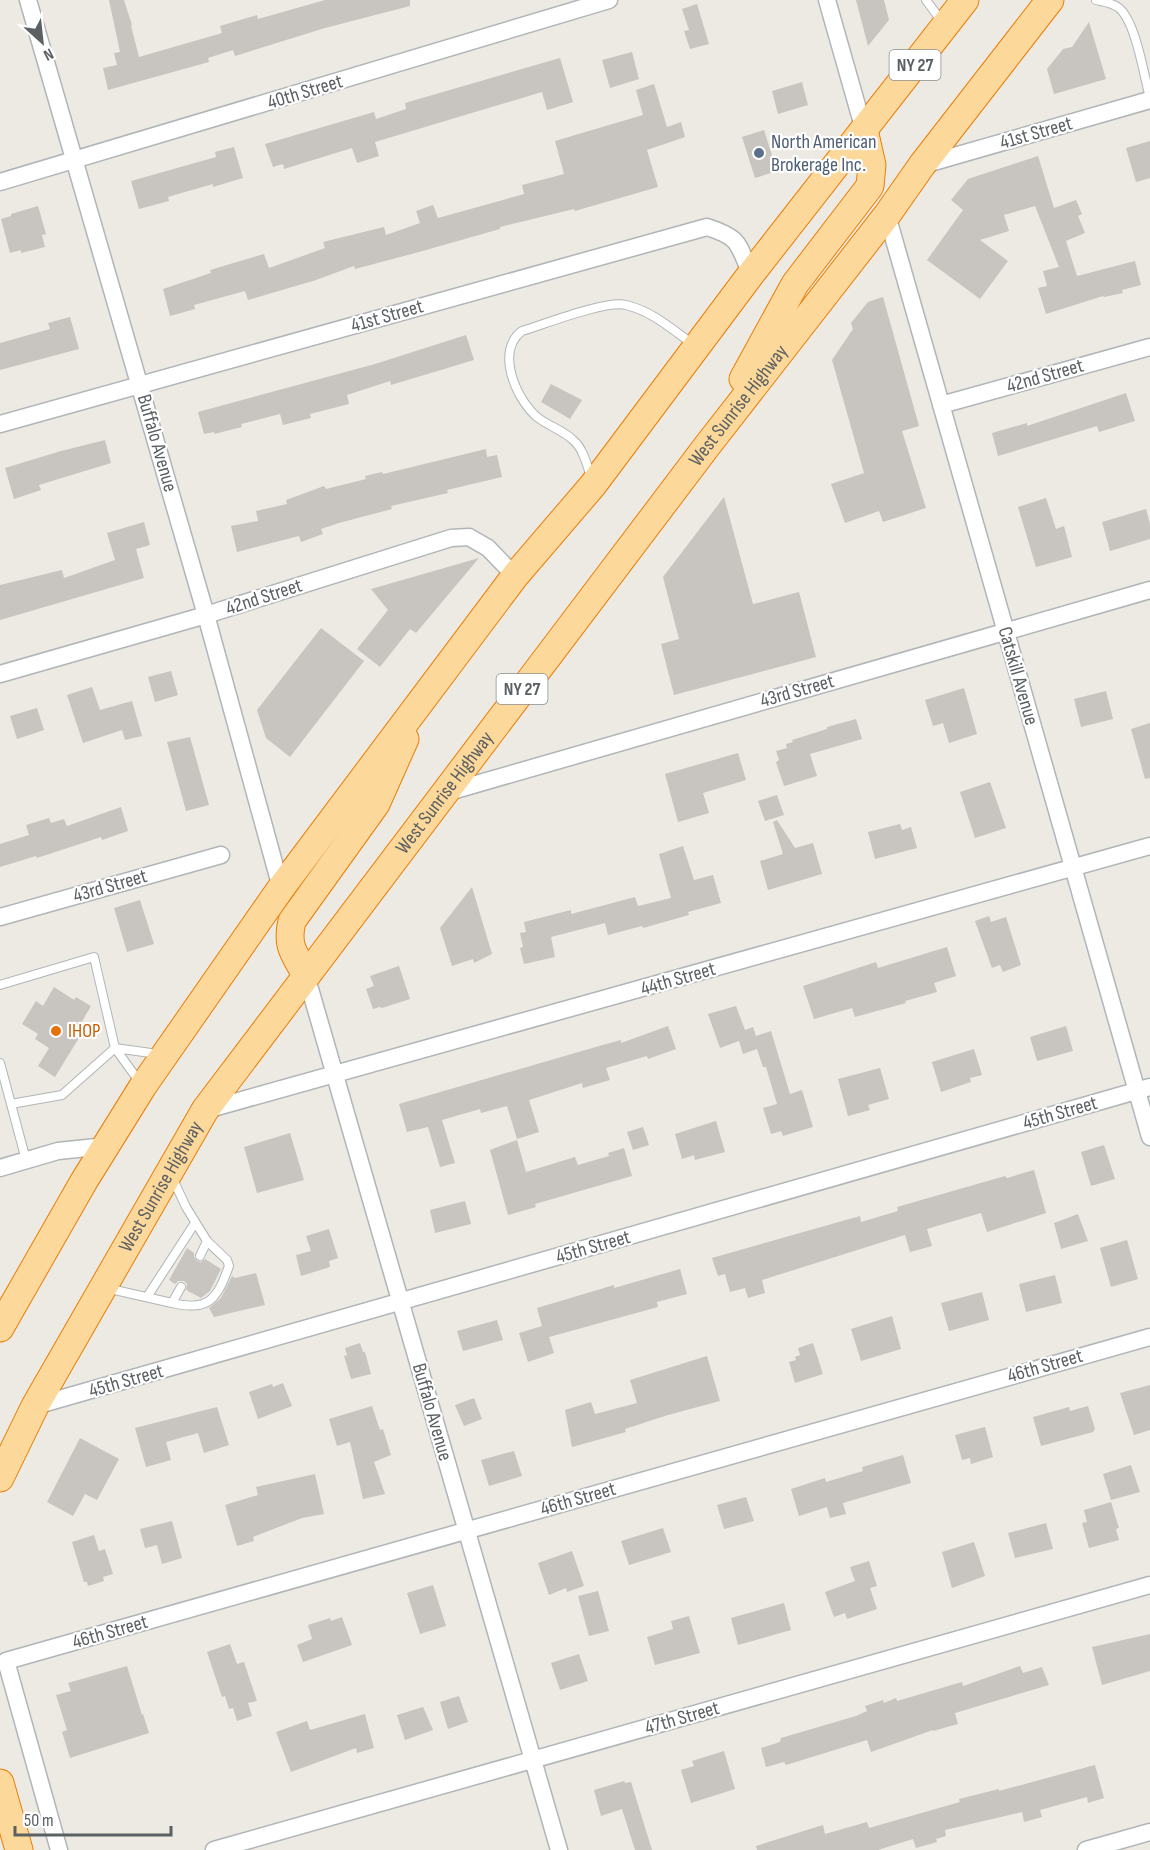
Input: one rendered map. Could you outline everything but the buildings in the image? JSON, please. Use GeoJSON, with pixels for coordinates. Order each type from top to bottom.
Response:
{"type":"FeatureCollection","features":[{"type":"Feature","properties":{"kind":"highway","name":"NY 27"},"geometry":{"type":"LineString","coordinates":[[0,1328],[143,1086],[281,888],[515,576],[593,485],[751,274],[965,0]]}},
{"type":"Feature","properties":{"kind":"highway","name":"West Sunrise Highway"},"geometry":{"type":"LineString","coordinates":[[0,1478],[35,1406],[205,1110],[707,446],[887,215],[922,165],[1050,0]]}},
{"type":"Feature","properties":{"kind":"highway"},"geometry":{"type":"LineString","coordinates":[[707,446],[795,284],[870,186],[872,165],[864,130]]}},
{"type":"Feature","properties":{"kind":"highway"},"geometry":{"type":"LineString","coordinates":[[306,975],[291,947],[289,935],[292,921],[376,804],[427,692]]}},
{"type":"Feature","properties":{"kind":"highway"},"geometry":{"type":"LineString","coordinates":[[0,1783],[19,1850]]}},
{"type":"Feature","properties":{"kind":"street","name":"Buffalo Avenue"},"geometry":{"type":"LineString","coordinates":[[28,0],[206,615],[281,888]]}},
{"type":"Feature","properties":{"kind":"street","name":"40th Street"},"geometry":{"type":"LineString","coordinates":[[0,182],[609,0]]}},
{"type":"Feature","properties":{"kind":"street"},"geometry":{"type":"LineString","coordinates":[[827,0],[864,130]]}},
{"type":"Feature","properties":{"kind":"street","name":"41st Street"},"geometry":{"type":"LineString","coordinates":[[922,165],[1150,99]]}},
{"type":"Feature","properties":{"kind":"street","name":"Catskill Avenue"},"geometry":{"type":"LineString","coordinates":[[887,215],[1073,868],[1143,1089],[1150,1137]]}},
{"type":"Feature","properties":{"kind":"street","name":"41st Street"},"geometry":{"type":"LineString","coordinates":[[0,424],[707,227],[729,234],[737,242],[751,274]]}},
{"type":"Feature","properties":{"kind":"street","name":"42nd Street"},"geometry":{"type":"LineString","coordinates":[[941,405],[1150,347]]}},
{"type":"Feature","properties":{"kind":"street","name":"42nd Street"},"geometry":{"type":"LineString","coordinates":[[0,674],[206,615],[452,538],[469,537],[488,548],[515,576]]}},
{"type":"Feature","properties":{"kind":"street","name":"43rd Street"},"geometry":{"type":"LineString","coordinates":[[444,793],[1150,590]]}},
{"type":"Feature","properties":{"kind":"street","name":"44th Street"},"geometry":{"type":"LineString","coordinates":[[205,1110],[1150,846]]}},
{"type":"Feature","properties":{"kind":"street","name":"43rd Street"},"geometry":{"type":"LineString","coordinates":[[0,917],[221,855]]}},
{"type":"Feature","properties":{"kind":"street","name":"Buffalo Avenue"},"geometry":{"type":"LineString","coordinates":[[306,975],[559,1850]]}},
{"type":"Feature","properties":{"kind":"street","name":"45th Street"},"geometry":{"type":"LineString","coordinates":[[35,1406],[1143,1089]]}},
{"type":"Feature","properties":{"kind":"street"},"geometry":{"type":"LineString","coordinates":[[0,1167],[58,1151],[106,1146]]}},
{"type":"Feature","properties":{"kind":"street","name":"46th Street"},"geometry":{"type":"LineString","coordinates":[[59,1850],[6,1661],[1150,1337]]}},
{"type":"Feature","properties":{"kind":"street","name":"47th Street"},"geometry":{"type":"LineString","coordinates":[[214,1850],[1150,1585]]}},
{"type":"Feature","properties":{"kind":"street"},"geometry":{"type":"LineString","coordinates":[[1086,1850],[1150,1832]]}},
{"type":"Feature","properties":{"kind":"lane"},"geometry":{"type":"LineString","coordinates":[[926,0],[945,26]]}},
{"type":"Feature","properties":{"kind":"lane"},"geometry":{"type":"LineString","coordinates":[[1096,0],[1120,8],[1131,25],[1150,99]]}},
{"type":"Feature","properties":{"kind":"lane"},"geometry":{"type":"LineString","coordinates":[[593,485],[586,463],[573,440],[536,416],[522,398],[512,374],[508,356],[514,338],[522,331],[608,305],[624,304],[650,314],[697,347]]}},
{"type":"Feature","properties":{"kind":"lane"},"geometry":{"type":"LineString","coordinates":[[0,985],[94,957],[115,1048],[143,1086]]}},
{"type":"Feature","properties":{"kind":"lane"},"geometry":{"type":"LineString","coordinates":[[11,1104],[62,1095],[115,1048],[165,1055]]}},
{"type":"Feature","properties":{"kind":"lane"},"geometry":{"type":"LineString","coordinates":[[0,1063],[26,1160]]}},
{"type":"Feature","properties":{"kind":"lane"},"geometry":{"type":"LineString","coordinates":[[103,1287],[190,1307],[200,1306],[211,1300],[224,1278],[229,1266],[227,1260],[207,1241],[195,1223],[170,1172]]}},
{"type":"Feature","properties":{"kind":"lane"},"geometry":{"type":"LineString","coordinates":[[147,1297],[195,1223]]}},
{"type":"Feature","properties":{"kind":"lane"},"geometry":{"type":"LineString","coordinates":[[200,1256],[207,1241]]}},
{"type":"Feature","properties":{"kind":"lane"},"geometry":{"type":"LineString","coordinates":[[172,1303],[181,1287]]}},
{"type":"Feature","properties":{"kind":"place","name":"North American Brokerage Inc."},"geometry":{"type":"Point","coordinates":[759,153]}},
{"type":"Feature","properties":{"kind":"place","name":"IHOP"},"geometry":{"type":"Point","coordinates":[56,1031]}}]}
